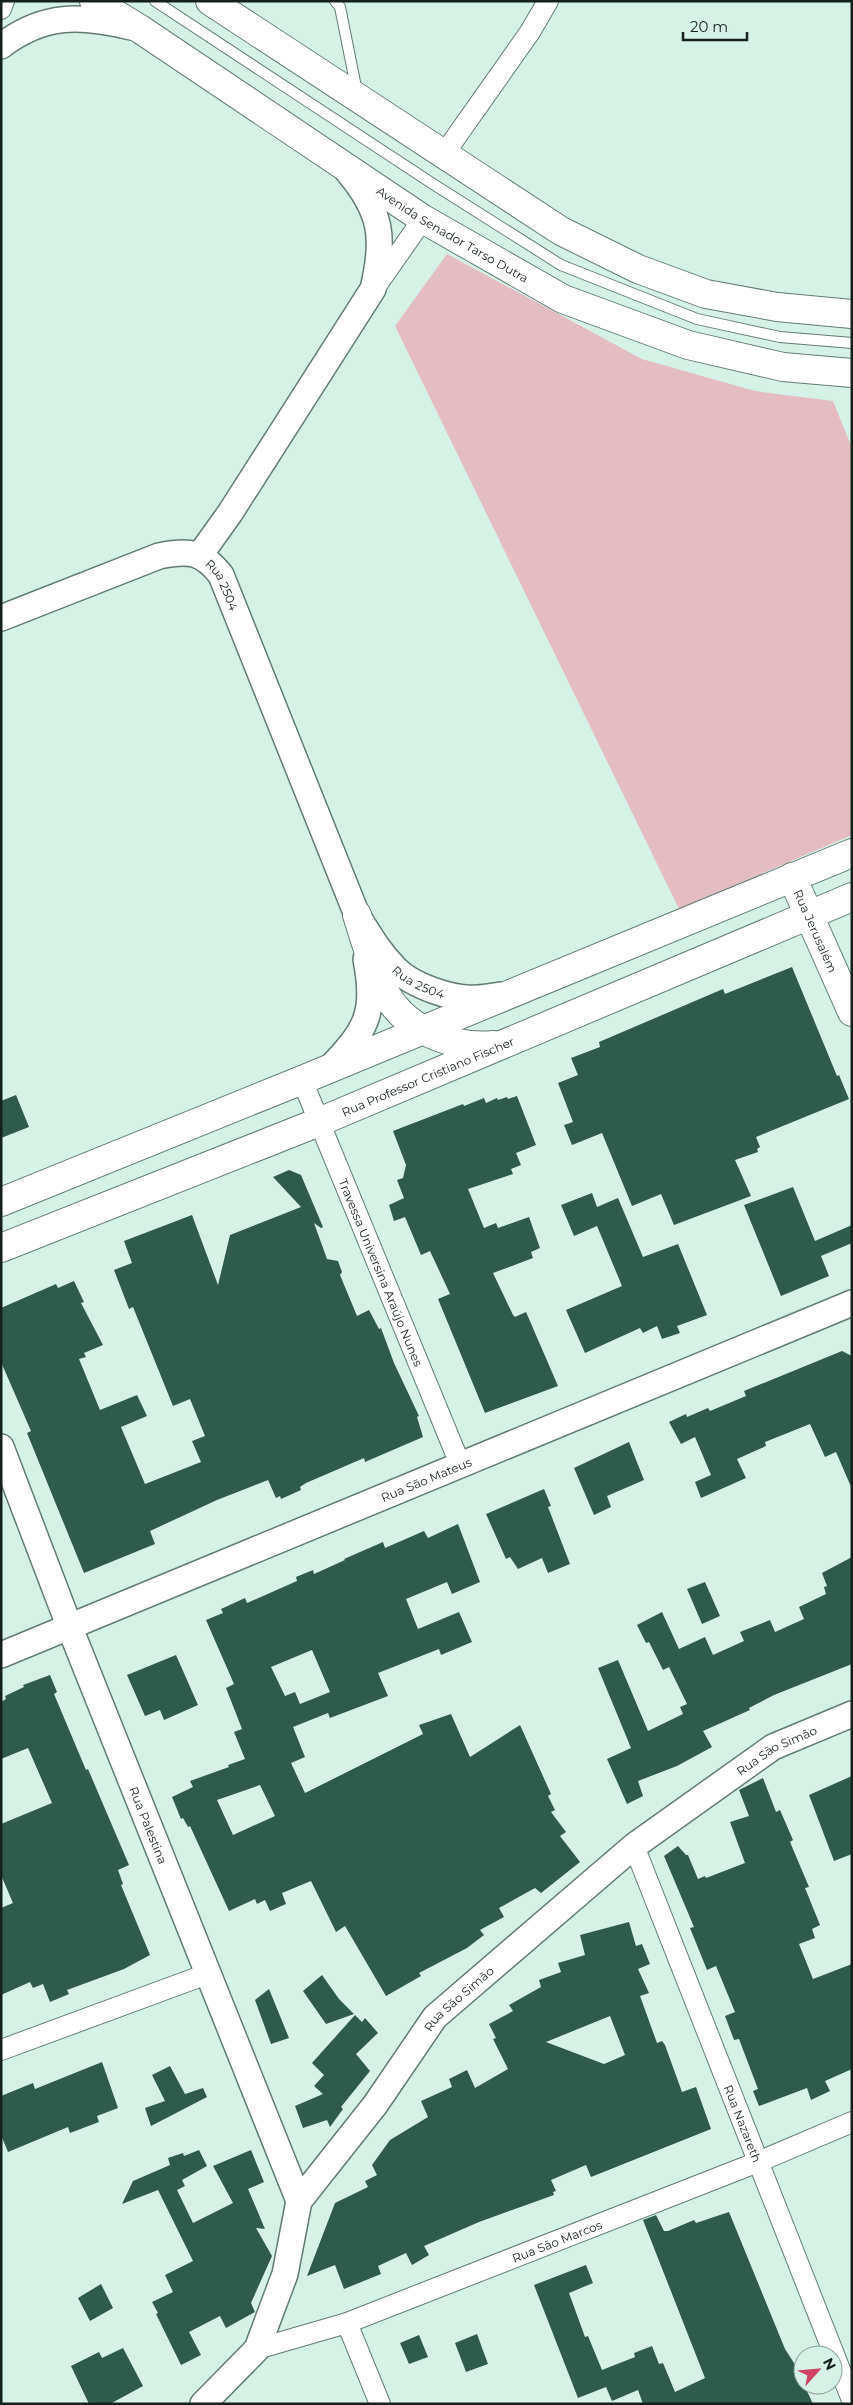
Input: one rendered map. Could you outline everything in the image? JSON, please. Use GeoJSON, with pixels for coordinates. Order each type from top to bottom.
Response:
{"type":"FeatureCollection","features":[{"type":"Feature","properties":{"kind":"main road","name":"Avenida Senador Tarso Dutra"},"geometry":{"type":"LineString","coordinates":[[94,1],[140,29],[424,219],[562,298],[688,345],[783,367],[852,373]]}},
{"type":"Feature","properties":{"kind":"main road"},"geometry":{"type":"LineString","coordinates":[[210,1],[561,231],[638,269],[706,294],[777,307],[852,314]]}},
{"type":"Feature","properties":{"kind":"main road"},"geometry":{"type":"LineString","coordinates":[[1,1202],[852,853]]}},
{"type":"Feature","properties":{"kind":"main road","name":"Rua Jerusalém"},"geometry":{"type":"LineString","coordinates":[[792,877],[852,1012]]}},
{"type":"Feature","properties":{"kind":"main road","name":"Rua Professor Cristiano Fischer"},"geometry":{"type":"LineString","coordinates":[[1,1248],[319,1122],[852,897]]}},
{"type":"Feature","properties":{"kind":"main road"},"geometry":{"type":"LineString","coordinates":[[357,915],[371,960],[385,992],[409,1020],[447,1042],[473,1047],[506,1043]]}},
{"type":"Feature","properties":{"kind":"street"},"geometry":{"type":"LineString","coordinates":[[1,9],[4,1]]}},
{"type":"Feature","properties":{"kind":"street"},"geometry":{"type":"LineString","coordinates":[[444,154],[530,32],[548,1]]}},
{"type":"Feature","properties":{"kind":"street"},"geometry":{"type":"LineString","coordinates":[[1,46],[15,36],[51,20],[95,19],[140,29]]}},
{"type":"Feature","properties":{"kind":"street","name":"Rua 2504"},"geometry":{"type":"LineString","coordinates":[[342,164],[364,191],[378,225],[381,256],[373,289]]}},
{"type":"Feature","properties":{"kind":"street","name":"Rua 2504"},"geometry":{"type":"LineString","coordinates":[[424,219],[373,289],[230,513],[200,556],[211,563],[221,575],[357,915],[377,947],[396,970],[414,983],[446,994],[475,998],[509,993]]}},
{"type":"Feature","properties":{"kind":"street"},"geometry":{"type":"LineString","coordinates":[[1,618],[159,556],[182,551],[200,556]]}},
{"type":"Feature","properties":{"kind":"street","name":"Rua 2504"},"geometry":{"type":"LineString","coordinates":[[330,1068],[356,1041],[367,1019],[370,1000],[369,976],[357,915]]}},
{"type":"Feature","properties":{"kind":"street","name":"Travessa Universina Araújo Nunes"},"geometry":{"type":"LineString","coordinates":[[302,1080],[460,1464]]}},
{"type":"Feature","properties":{"kind":"street","name":"Rua São Mateus"},"geometry":{"type":"LineString","coordinates":[[1,1655],[852,1303]]}},
{"type":"Feature","properties":{"kind":"street","name":"Rua Palestina"},"geometry":{"type":"LineString","coordinates":[[1,1448],[70,1628],[299,2201]]}},
{"type":"Feature","properties":{"kind":"street","name":"Rua São Simão"},"geometry":{"type":"LineString","coordinates":[[203,2404],[257,2349],[285,2274],[299,2201],[375,2106],[435,2017],[634,1846],[773,1747],[852,1714]]}},
{"type":"Feature","properties":{"kind":"street","name":"Rua Nazareth"},"geometry":{"type":"LineString","coordinates":[[634,1846],[852,2400]]}},
{"type":"Feature","properties":{"kind":"street"},"geometry":{"type":"LineString","coordinates":[[1,2050],[207,1974]]}},
{"type":"Feature","properties":{"kind":"street","name":"Rua São Marcos"},"geometry":{"type":"LineString","coordinates":[[257,2349],[347,2323],[758,2162],[852,2122]]}},
{"type":"Feature","properties":{"kind":"street"},"geometry":{"type":"LineString","coordinates":[[347,2323],[380,2404]]}},
{"type":"Feature","properties":{"kind":"lane"},"geometry":{"type":"LineString","coordinates":[[155,1],[433,184],[561,264],[697,319],[780,337],[852,343]]}},
{"type":"Feature","properties":{"kind":"lane"},"geometry":{"type":"LineString","coordinates":[[335,1],[340,7],[359,98]]}},
{"type":"Feature","properties":{"kind":"shaded area"},"geometry":{"type":"Polygon","coordinates":[[[447,254],[642,359],[755,391],[833,401],[852,448],[852,835],[679,909],[395,326],[447,254]]]}},
{"type":"Feature","properties":{"kind":"building"},"geometry":{"type":"Polygon","coordinates":[[[792,967],[837,1076],[839,1075],[849,1099],[756,1137],[760,1147],[757,1149],[758,1152],[735,1160],[751,1196],[674,1225],[661,1194],[632,1206],[602,1133],[572,1145],[564,1125],[573,1122],[558,1083],[578,1075],[571,1058],[600,1047],[599,1042],[723,989],[725,994],[792,967]]]}},
{"type":"Feature","properties":{"kind":"building"},"geometry":{"type":"Polygon","coordinates":[[[16,1095],[29,1127],[1,1138],[1,1101],[16,1095]]]}},
{"type":"Feature","properties":{"kind":"building"},"geometry":{"type":"Polygon","coordinates":[[[517,1096],[536,1145],[516,1153],[521,1165],[511,1169],[513,1174],[468,1189],[484,1228],[496,1223],[498,1228],[529,1217],[540,1248],[531,1252],[533,1258],[493,1273],[513,1315],[515,1317],[526,1312],[558,1386],[485,1413],[438,1299],[450,1294],[430,1251],[421,1255],[405,1217],[394,1221],[389,1205],[404,1198],[397,1180],[403,1178],[406,1165],[393,1131],[463,1104],[464,1106],[484,1098],[486,1103],[497,1098],[498,1100],[507,1097],[508,1099],[517,1096]]]}},
{"type":"Feature","properties":{"kind":"building"},"geometry":{"type":"Polygon","coordinates":[[[289,1170],[301,1175],[323,1227],[321,1228],[314,1223],[327,1259],[338,1261],[342,1272],[340,1275],[357,1316],[369,1310],[379,1329],[381,1328],[394,1363],[419,1416],[417,1417],[423,1437],[365,1462],[364,1458],[306,1483],[300,1487],[301,1490],[281,1499],[280,1496],[276,1498],[268,1480],[217,1500],[150,1531],[155,1544],[84,1573],[27,1433],[31,1431],[1,1362],[1,1308],[56,1284],[58,1288],[74,1281],[84,1302],[81,1303],[103,1345],[84,1353],[86,1357],[79,1359],[100,1410],[137,1395],[147,1416],[121,1427],[145,1484],[201,1462],[192,1441],[205,1436],[190,1399],[173,1406],[133,1307],[129,1309],[114,1270],[132,1263],[124,1241],[192,1215],[218,1285],[230,1235],[301,1207],[273,1177],[289,1170]]]}},
{"type":"Feature","properties":{"kind":"building"},"geometry":{"type":"Polygon","coordinates":[[[793,1187],[815,1241],[852,1225],[852,1243],[821,1256],[829,1276],[781,1296],[744,1205],[793,1187]]]}},
{"type":"Feature","properties":{"kind":"building"},"geometry":{"type":"Polygon","coordinates":[[[592,1193],[597,1207],[618,1198],[643,1257],[678,1244],[707,1315],[677,1326],[680,1333],[662,1339],[657,1326],[643,1333],[640,1328],[585,1353],[566,1310],[622,1286],[597,1226],[574,1236],[561,1205],[592,1193]]]}},
{"type":"Feature","properties":{"kind":"building"},"geometry":{"type":"Polygon","coordinates":[[[842,1351],[852,1356],[852,1489],[836,1452],[825,1457],[810,1424],[765,1442],[766,1446],[737,1459],[746,1478],[701,1498],[695,1482],[711,1475],[695,1437],[681,1444],[669,1422],[686,1414],[687,1417],[708,1408],[710,1411],[746,1396],[744,1391],[842,1351]]]}},
{"type":"Feature","properties":{"kind":"building"},"geometry":{"type":"Polygon","coordinates":[[[629,1442],[644,1480],[607,1496],[611,1507],[594,1515],[574,1468],[629,1442]]]}},
{"type":"Feature","properties":{"kind":"building"},"geometry":{"type":"Polygon","coordinates":[[[544,1489],[551,1506],[548,1507],[570,1564],[548,1573],[542,1558],[518,1569],[510,1557],[506,1559],[486,1514],[544,1489]]]}},
{"type":"Feature","properties":{"kind":"building"},"geometry":{"type":"Polygon","coordinates":[[[458,1524],[480,1582],[452,1594],[447,1582],[406,1599],[418,1629],[459,1612],[472,1642],[441,1655],[439,1649],[378,1673],[388,1696],[330,1718],[328,1713],[293,1727],[305,1757],[291,1763],[305,1793],[423,1734],[419,1725],[451,1714],[470,1757],[520,1725],[551,1794],[548,1796],[555,1810],[551,1812],[566,1832],[560,1836],[580,1862],[541,1893],[535,1888],[499,1908],[504,1917],[480,1930],[484,1935],[467,1948],[419,1973],[421,1976],[386,1996],[345,1926],[336,1932],[311,1881],[282,1893],[286,1904],[270,1911],[265,1900],[257,1904],[255,1899],[229,1911],[190,1826],[188,1827],[183,1818],[181,1819],[172,1797],[193,1787],[190,1781],[245,1759],[234,1732],[242,1729],[226,1688],[234,1684],[206,1620],[223,1613],[221,1609],[245,1598],[247,1603],[297,1581],[296,1577],[313,1570],[314,1574],[383,1542],[385,1548],[424,1531],[428,1538],[458,1524]],[[312,1650],[271,1667],[285,1696],[295,1692],[300,1704],[330,1692],[312,1650]],[[260,1785],[217,1800],[233,1835],[275,1816],[260,1785]]]}},
{"type":"Feature","properties":{"kind":"building"},"geometry":{"type":"Polygon","coordinates":[[[852,1557],[852,1664],[774,1695],[749,1708],[750,1710],[703,1731],[712,1747],[677,1766],[638,1781],[643,1796],[627,1804],[607,1759],[631,1748],[598,1668],[618,1660],[648,1731],[683,1714],[680,1707],[687,1704],[669,1667],[663,1670],[649,1642],[646,1643],[637,1625],[662,1612],[679,1649],[705,1637],[713,1655],[744,1641],[740,1632],[770,1620],[775,1632],[804,1619],[799,1607],[826,1594],[824,1587],[827,1586],[822,1573],[852,1557]]]}},
{"type":"Feature","properties":{"kind":"building"},"geometry":{"type":"Polygon","coordinates":[[[705,1582],[720,1616],[702,1624],[687,1589],[705,1582]]]}},
{"type":"Feature","properties":{"kind":"building"},"geometry":{"type":"Polygon","coordinates":[[[176,1655],[198,1705],[164,1720],[160,1710],[145,1716],[127,1675],[176,1655]]]}},
{"type":"Feature","properties":{"kind":"building"},"geometry":{"type":"Polygon","coordinates":[[[50,1675],[57,1692],[54,1694],[129,1865],[118,1870],[123,1884],[121,1885],[150,1955],[124,1969],[67,1990],[69,1994],[50,2002],[43,1984],[33,1988],[30,1982],[1,1995],[1,1908],[13,1903],[1,1875],[1,1824],[52,1803],[28,1748],[1,1759],[1,1702],[6,1699],[5,1696],[24,1687],[23,1685],[50,1675]]]}},
{"type":"Feature","properties":{"kind":"building"},"geometry":{"type":"Polygon","coordinates":[[[852,1776],[852,1854],[834,1861],[809,1795],[852,1776]]]}},
{"type":"Feature","properties":{"kind":"building"},"geometry":{"type":"Polygon","coordinates":[[[763,1778],[776,1812],[780,1810],[793,1840],[790,1842],[809,1887],[805,1888],[820,1925],[812,1929],[815,1938],[799,1944],[813,1979],[852,1964],[852,2069],[825,2081],[830,2091],[811,2100],[807,2088],[759,2106],[753,2091],[758,2089],[739,2039],[734,2040],[725,2016],[735,2012],[716,1966],[707,1970],[690,1928],[694,1927],[664,1856],[678,1846],[688,1855],[698,1879],[705,1876],[706,1878],[745,1863],[730,1822],[749,1816],[739,1790],[763,1778]]]}},
{"type":"Feature","properties":{"kind":"building"},"geometry":{"type":"Polygon","coordinates":[[[629,1922],[636,1946],[642,1944],[650,1964],[638,1969],[649,1993],[640,1996],[657,2043],[662,2041],[665,2045],[682,2092],[696,2087],[711,2129],[591,2177],[586,2165],[551,2180],[556,2191],[553,2192],[554,2195],[479,2222],[424,2246],[429,2255],[412,2265],[406,2253],[378,2266],[381,2274],[344,2289],[335,2265],[307,2276],[335,2203],[368,2187],[365,2181],[377,2175],[372,2165],[390,2140],[428,2117],[421,2101],[452,2087],[449,2079],[467,2070],[475,2088],[508,2069],[493,2039],[496,2038],[489,2024],[513,2011],[509,2005],[541,1987],[539,1980],[561,1972],[558,1963],[585,1955],[580,1935],[629,1922]],[[610,2016],[546,2042],[604,2064],[625,2055],[610,2016]]]}},
{"type":"Feature","properties":{"kind":"building"},"geometry":{"type":"Polygon","coordinates":[[[322,1975],[339,1999],[354,2014],[326,2024],[303,1991],[322,1975]]]}},
{"type":"Feature","properties":{"kind":"building"},"geometry":{"type":"Polygon","coordinates":[[[269,1989],[289,2038],[271,2044],[255,2000],[269,1989]]]}},
{"type":"Feature","properties":{"kind":"building"},"geometry":{"type":"Polygon","coordinates":[[[355,2015],[362,2022],[365,2018],[378,2033],[356,2054],[370,2071],[341,2107],[343,2109],[330,2127],[327,2120],[303,2128],[295,2106],[323,2094],[314,2086],[324,2075],[312,2063],[355,2015]]]}},
{"type":"Feature","properties":{"kind":"building"},"geometry":{"type":"Polygon","coordinates":[[[102,2062],[118,2108],[97,2116],[99,2122],[70,2133],[68,2127],[8,2152],[1,2135],[1,2096],[33,2083],[35,2089],[102,2062]]]}},
{"type":"Feature","properties":{"kind":"building"},"geometry":{"type":"Polygon","coordinates":[[[170,2066],[185,2094],[203,2088],[207,2097],[151,2126],[145,2108],[165,2101],[152,2075],[170,2066]]]}},
{"type":"Feature","properties":{"kind":"building"},"geometry":{"type":"Polygon","coordinates":[[[199,2150],[207,2166],[182,2180],[185,2186],[177,2190],[193,2223],[233,2203],[213,2166],[251,2150],[264,2182],[248,2189],[265,2229],[256,2228],[272,2256],[251,2303],[255,2312],[226,2328],[220,2316],[189,2332],[201,2355],[181,2365],[152,2302],[173,2292],[165,2275],[193,2261],[158,2190],[122,2204],[133,2181],[170,2165],[168,2158],[183,2153],[184,2156],[199,2150]]]}},
{"type":"Feature","properties":{"kind":"building"},"geometry":{"type":"Polygon","coordinates":[[[729,2212],[785,2349],[793,2361],[793,2395],[809,2395],[813,2404],[643,2404],[638,2390],[612,2401],[606,2387],[578,2398],[534,2285],[586,2265],[593,2283],[569,2293],[585,2337],[588,2336],[602,2370],[635,2357],[634,2353],[652,2346],[659,2364],[663,2363],[675,2392],[705,2378],[643,2220],[656,2215],[664,2231],[694,2220],[696,2223],[729,2212]]]}},
{"type":"Feature","properties":{"kind":"building"},"geometry":{"type":"Polygon","coordinates":[[[101,2284],[113,2308],[90,2321],[78,2298],[101,2284]]]}},
{"type":"Feature","properties":{"kind":"building"},"geometry":{"type":"Polygon","coordinates":[[[477,2334],[488,2364],[466,2372],[455,2343],[477,2334]]]}},
{"type":"Feature","properties":{"kind":"building"},"geometry":{"type":"Polygon","coordinates":[[[419,2335],[428,2357],[409,2364],[400,2343],[419,2335]]]}},
{"type":"Feature","properties":{"kind":"building"},"geometry":{"type":"Polygon","coordinates":[[[123,2348],[143,2386],[110,2404],[89,2404],[71,2366],[99,2352],[102,2358],[123,2348]]]}}]}
